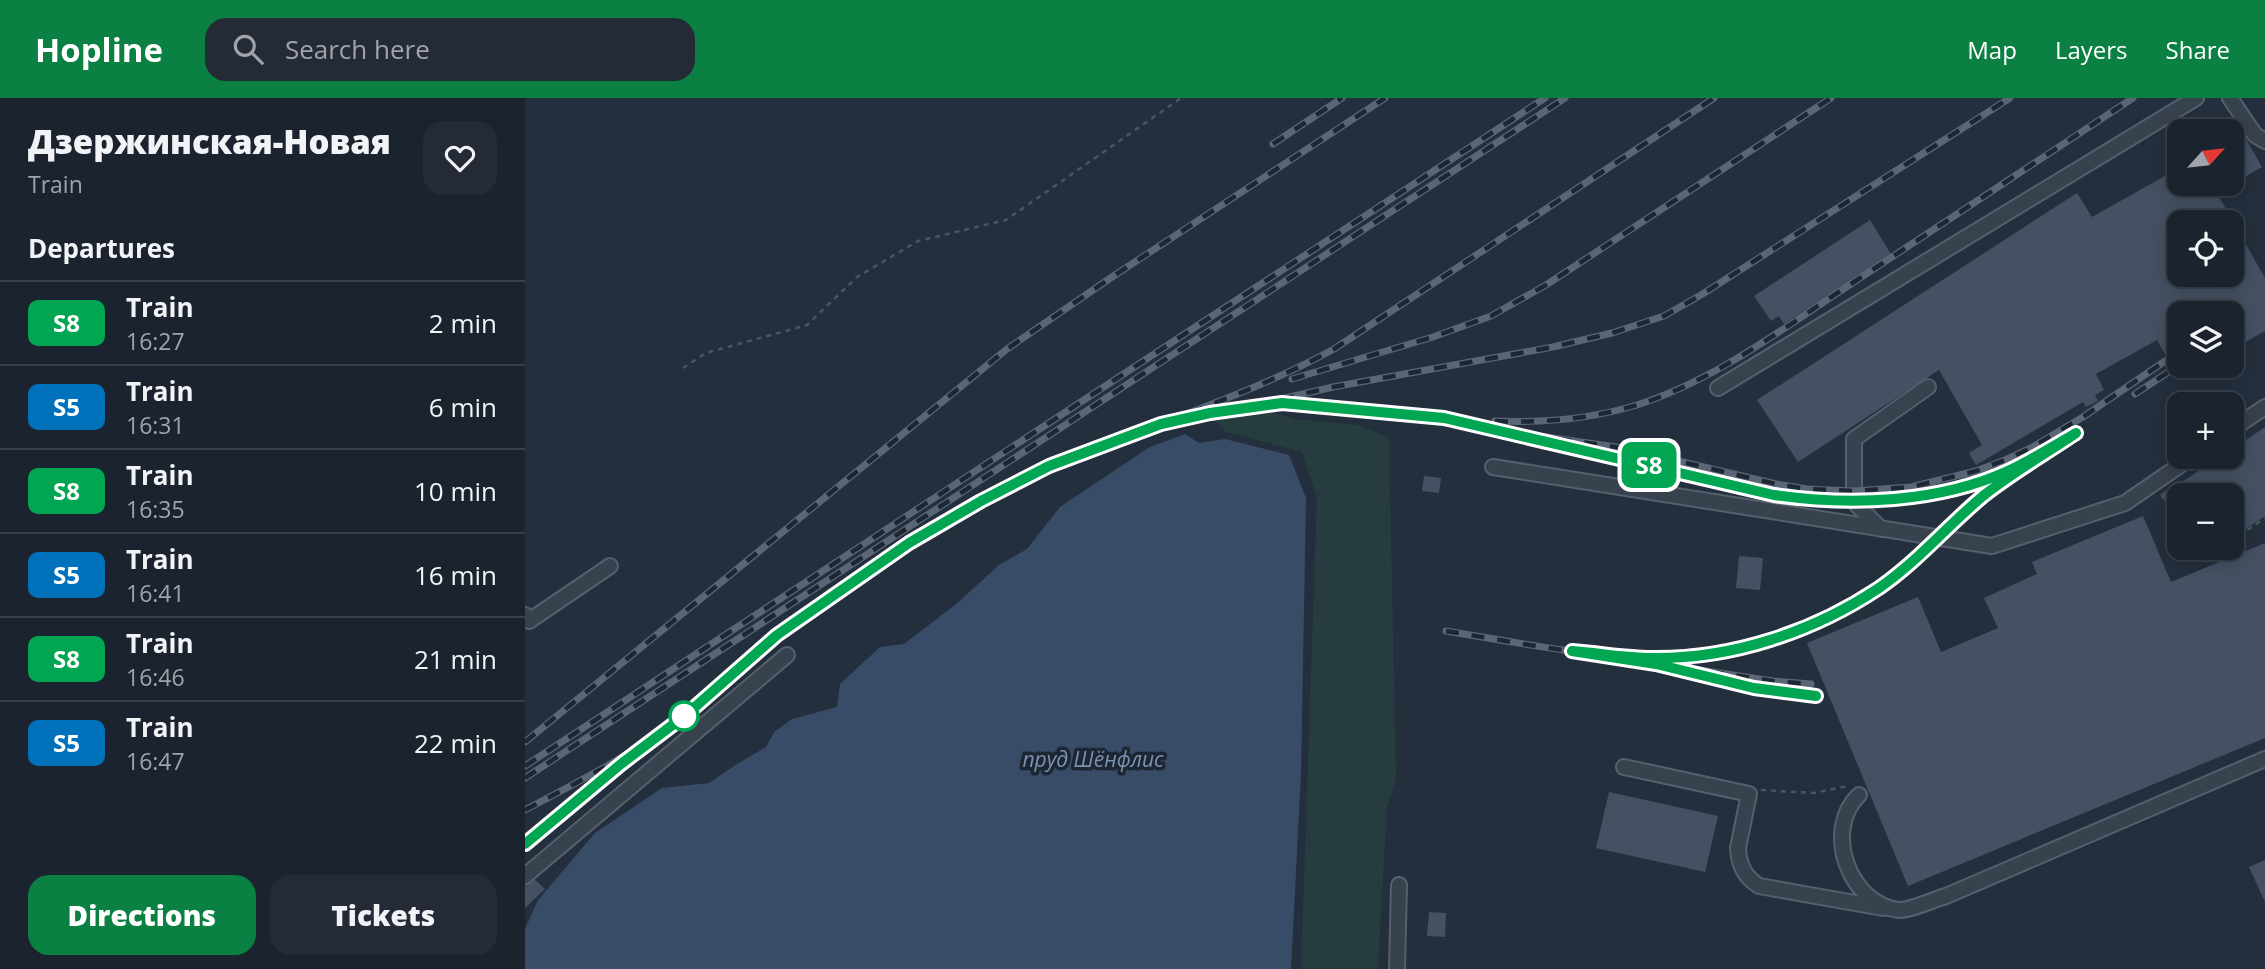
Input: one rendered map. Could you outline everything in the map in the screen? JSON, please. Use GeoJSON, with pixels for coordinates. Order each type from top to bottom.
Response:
{"type":"FeatureCollection","features":[{"type":"Feature","properties":{"kind":"street"},"geometry":{"type":"LineString","coordinates":[[1718,388],[2196,98]]}},
{"type":"Feature","properties":{"kind":"street"},"geometry":{"type":"LineString","coordinates":[[2230,98],[2255,135],[2265,141]]}},
{"type":"Feature","properties":{"kind":"street"},"geometry":{"type":"LineString","coordinates":[[1881,529],[1854,502],[1854,439],[1928,387]]}},
{"type":"Feature","properties":{"kind":"street"},"geometry":{"type":"LineString","coordinates":[[2244,421],[2265,407]]}},
{"type":"Feature","properties":{"kind":"street"},"geometry":{"type":"LineString","coordinates":[[1493,467],[1992,546],[2125,503],[2175,469]]}},
{"type":"Feature","properties":{"kind":"street"},"geometry":{"type":"LineString","coordinates":[[525,615],[529,621],[610,566]]}},
{"type":"Feature","properties":{"kind":"street"},"geometry":{"type":"LineString","coordinates":[[525,876],[787,655]]}},
{"type":"Feature","properties":{"kind":"street"},"geometry":{"type":"LineString","coordinates":[[1624,767],[1749,794],[1738,848],[1740,865],[1751,881],[1766,888],[1901,911],[1946,895],[2265,759]]}},
{"type":"Feature","properties":{"kind":"street"},"geometry":{"type":"LineString","coordinates":[[1856,789],[1842,831],[1843,852],[1851,874],[1865,892],[1881,904],[1901,911]]}},
{"type":"Feature","properties":{"kind":"street"},"geometry":{"type":"LineString","coordinates":[[1397,969],[1399,885]]}},
{"type":"Feature","properties":{"kind":"path"},"geometry":{"type":"LineString","coordinates":[[683,368],[706,354],[807,325],[857,277],[918,241],[1006,219],[1181,98]]}},
{"type":"Feature","properties":{"kind":"path"},"geometry":{"type":"LineString","coordinates":[[2244,532],[2265,518]]}},
{"type":"Feature","properties":{"kind":"path"},"geometry":{"type":"LineString","coordinates":[[1749,794],[1754,789],[1782,793],[1856,789]]}},
{"type":"Feature","properties":{"kind":"green space"},"geometry":{"type":"Polygon","coordinates":[[[1268,410],[1294,419],[1359,425],[1389,438],[1396,779],[1387,807],[1378,969],[1301,969],[1317,497],[1302,452],[1226,432],[1216,421],[1268,410]]]}},
{"type":"Feature","properties":{"kind":"water","name":"пруд Шёнфлис"},"geometry":{"type":"Polygon","coordinates":[[[1185,434],[1199,443],[1225,439],[1289,455],[1306,498],[1301,773],[1291,969],[525,969],[525,929],[538,900],[595,833],[662,788],[709,783],[766,747],[774,732],[792,719],[837,707],[840,684],[880,647],[904,644],[955,605],[999,565],[1027,549],[1060,507],[1150,447],[1185,434]]]}},
{"type":"Feature","properties":{"kind":"building"},"geometry":{"type":"Polygon","coordinates":[[[2245,137],[2262,167],[2244,177],[2244,138],[2245,137]]]}},
{"type":"Feature","properties":{"kind":"building"},"geometry":{"type":"Polygon","coordinates":[[[2167,175],[2167,196],[2219,196],[2227,210],[2167,210],[2167,287],[2244,287],[2244,241],[2265,278],[2265,331],[2244,343],[2244,301],[2167,301],[2167,358],[2157,340],[2096,374],[2104,390],[2095,395],[2098,401],[2086,407],[2083,402],[1976,465],[1969,453],[1982,445],[1939,370],[1798,462],[1757,400],[2077,193],[2092,217],[2167,175]]]}},
{"type":"Feature","properties":{"kind":"building"},"geometry":{"type":"Polygon","coordinates":[[[1870,220],[1891,254],[1784,324],[1779,316],[1771,321],[1754,296],[1870,220]]]}},
{"type":"Feature","properties":{"kind":"building"},"geometry":{"type":"Polygon","coordinates":[[[2265,427],[2265,516],[2244,530],[2244,483],[2180,483],[2202,469],[2244,469],[2244,441],[2265,427]]]}},
{"type":"Feature","properties":{"kind":"building"},"geometry":{"type":"Polygon","coordinates":[[[1424,476],[1441,478],[1439,493],[1422,491],[1424,476]]]}},
{"type":"Feature","properties":{"kind":"building"},"geometry":{"type":"Polygon","coordinates":[[[2167,490],[2167,505],[2160,495],[2167,490]]]}},
{"type":"Feature","properties":{"kind":"building"},"geometry":{"type":"Polygon","coordinates":[[[2143,516],[2171,582],[2224,560],[2244,560],[2244,552],[2265,543],[2265,738],[1908,886],[1807,643],[1918,597],[1941,652],[1998,628],[1984,598],[2037,574],[2032,562],[2143,516]]]}},
{"type":"Feature","properties":{"kind":"building"},"geometry":{"type":"Polygon","coordinates":[[[1739,556],[1763,558],[1760,590],[1736,588],[1739,556]]]}},
{"type":"Feature","properties":{"kind":"building"},"geometry":{"type":"Polygon","coordinates":[[[1609,792],[1718,816],[1705,872],[1596,848],[1609,792]]]}},
{"type":"Feature","properties":{"kind":"building"},"geometry":{"type":"Polygon","coordinates":[[[2265,860],[2265,902],[2249,867],[2265,860]]]}},
{"type":"Feature","properties":{"kind":"building"},"geometry":{"type":"Polygon","coordinates":[[[535,880],[545,889],[525,908],[525,885],[535,880]]]}},
{"type":"Feature","properties":{"kind":"building"},"geometry":{"type":"Polygon","coordinates":[[[1429,912],[1446,913],[1445,937],[1427,936],[1429,912]]]}},
{"type":"Feature","properties":{"kind":"railway"},"geometry":{"type":"LineString","coordinates":[[1273,144],[1342,98]]}},
{"type":"Feature","properties":{"kind":"railway"},"geometry":{"type":"LineString","coordinates":[[525,742],[1007,349],[1385,98]]}},
{"type":"Feature","properties":{"kind":"railway"},"geometry":{"type":"LineString","coordinates":[[525,766],[1545,98]]}},
{"type":"Feature","properties":{"kind":"railway"},"geometry":{"type":"LineString","coordinates":[[525,778],[1565,98]]}},
{"type":"Feature","properties":{"kind":"railway"},"geometry":{"type":"LineString","coordinates":[[525,810],[607,766],[665,729],[696,707],[800,617],[927,532],[979,502],[1066,460],[1247,390],[1334,349],[1714,98]]}},
{"type":"Feature","properties":{"kind":"railway"},"geometry":{"type":"LineString","coordinates":[[1292,379],[1433,337],[1491,316],[1546,285],[1831,98]]}},
{"type":"Feature","properties":{"kind":"railway"},"geometry":{"type":"LineString","coordinates":[[1281,399],[1553,347],[1612,333],[1664,316],[2010,98]]}},
{"type":"Feature","properties":{"kind":"railway"},"geometry":{"type":"LineString","coordinates":[[1495,421],[1549,421],[1602,414],[1637,405],[1695,382],[1776,334],[2133,98]]}},
{"type":"Feature","properties":{"kind":"railway"},"geometry":{"type":"LineString","coordinates":[[1198,416],[1282,403],[1444,418],[1498,430],[1623,448],[1776,484],[1807,489],[1854,491],[1911,487],[1976,471],[2005,460],[2083,417],[2167,360]]}},
{"type":"Feature","properties":{"kind":"railway"},"geometry":{"type":"LineString","coordinates":[[2135,394],[2167,373]]}},
{"type":"Feature","properties":{"kind":"railway"},"geometry":{"type":"LineString","coordinates":[[2038,458],[2076,433]]}},
{"type":"Feature","properties":{"kind":"railway"},"geometry":{"type":"LineString","coordinates":[[1602,454],[1774,495],[1843,502],[1913,497],[1947,490],[1980,481],[2043,452]]}},
{"type":"Feature","properties":{"kind":"railway"},"geometry":{"type":"LineString","coordinates":[[1446,631],[1574,651],[1652,658],[1712,654],[1772,640],[1830,617],[1882,586],[1978,502],[2012,476]]}},
{"type":"Feature","properties":{"kind":"railway"},"geometry":{"type":"LineString","coordinates":[[1659,664],[1811,684]]}},
{"type":"Feature","properties":{"kind":"railway"},"geometry":{"type":"LineString","coordinates":[[1778,692],[1816,696]]}},
{"type":"Feature","properties":{"kind":"railway"},"geometry":{"type":"LineString","coordinates":[[525,844],[613,771]]}},
{"type":"Feature","properties":{"kind":"train","name":"S8"},"geometry":{"type":"LineString","coordinates":[[525,844],[662,731],[687,714],[777,635],[909,543],[981,501],[1049,466],[1161,424],[1210,413],[1282,403],[1444,418],[1774,495],[1854,502],[1912,497],[1980,481],[2009,471],[2076,433],[1984,495],[1916,559],[1880,587],[1843,610],[1802,629],[1763,643],[1706,654],[1653,658],[1572,651],[1656,664],[1754,688],[1816,696]]}}]}
